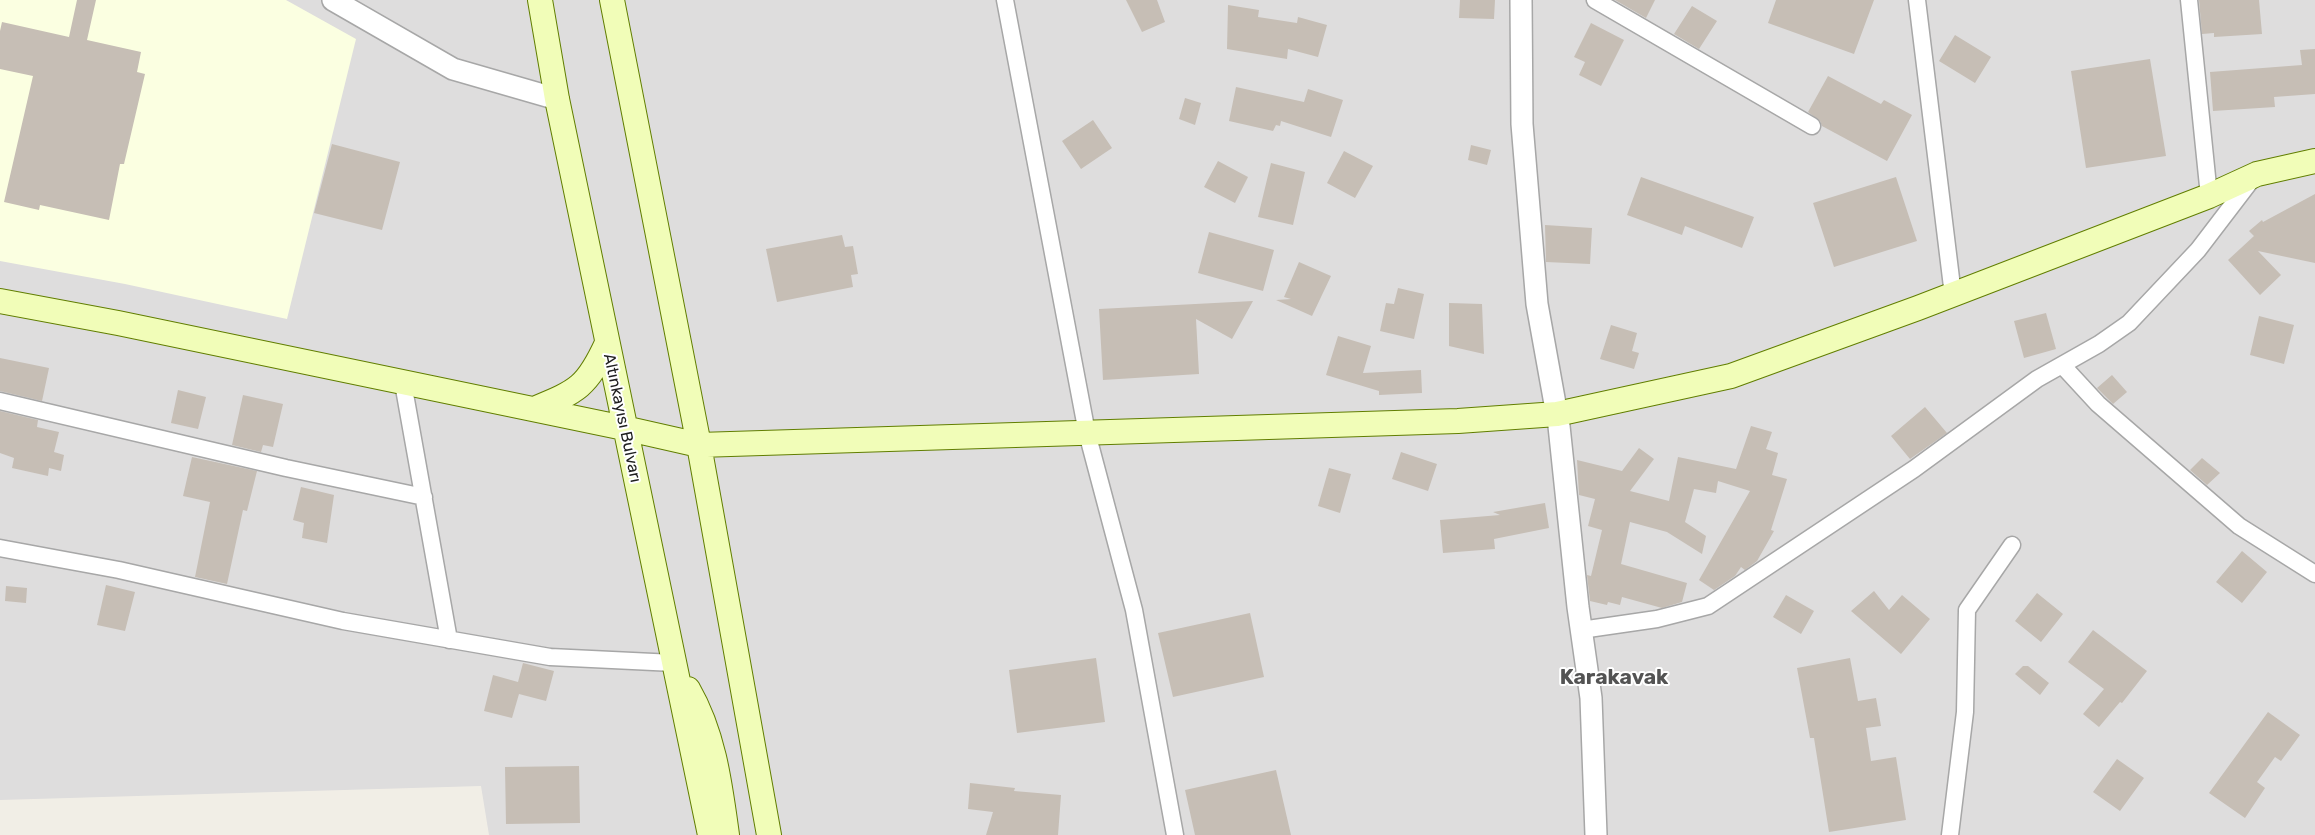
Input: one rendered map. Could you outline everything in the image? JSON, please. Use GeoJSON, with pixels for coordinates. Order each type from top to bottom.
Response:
{"type":"FeatureCollection","features":[{"type":"Feature","properties":{"kind":"main road","name":"Altınkayısı Bulvarı"},"geometry":{"type":"LineString","coordinates":[[540,0],[557,99],[710,835]]}},
{"type":"Feature","properties":{"kind":"main road"},"geometry":{"type":"LineString","coordinates":[[596,0],[602,24],[631,92]]}},
{"type":"Feature","properties":{"kind":"main road"},"geometry":{"type":"LineString","coordinates":[[612,0],[699,445],[769,835]]}},
{"type":"Feature","properties":{"kind":"main road"},"geometry":{"type":"LineString","coordinates":[[0,301],[118,323],[699,445],[1458,421],[1557,414],[1731,376],[2209,196],[2256,174],[2315,161]]}},
{"type":"Feature","properties":{"kind":"main road"},"geometry":{"type":"LineString","coordinates":[[534,409],[568,395],[578,388],[594,371],[607,343]]}},
{"type":"Feature","properties":{"kind":"main road"},"geometry":{"type":"LineString","coordinates":[[674,663],[700,709],[718,769],[727,835]]}},
{"type":"Feature","properties":{"kind":"street"},"geometry":{"type":"LineString","coordinates":[[333,0],[453,69],[557,99]]}},
{"type":"Feature","properties":{"kind":"street"},"geometry":{"type":"LineString","coordinates":[[1005,0],[1087,434],[1134,610],[1175,835]]}},
{"type":"Feature","properties":{"kind":"street"},"geometry":{"type":"LineString","coordinates":[[1521,0],[1522,124],[1537,304],[1557,414],[1591,698],[1596,835]]}},
{"type":"Feature","properties":{"kind":"street"},"geometry":{"type":"LineString","coordinates":[[1595,0],[1812,126]]}},
{"type":"Feature","properties":{"kind":"street"},"geometry":{"type":"LineString","coordinates":[[1917,0],[1953,294]]}},
{"type":"Feature","properties":{"kind":"street"},"geometry":{"type":"LineString","coordinates":[[2189,0],[2209,196]]}},
{"type":"Feature","properties":{"kind":"street"},"geometry":{"type":"LineString","coordinates":[[1582,630],[1657,619],[1708,606],[1914,469],[2037,379],[2099,344],[2129,323],[2198,250],[2256,174]]}},
{"type":"Feature","properties":{"kind":"street"},"geometry":{"type":"LineString","coordinates":[[2062,365],[2098,404],[2239,526],[2315,574]]}},
{"type":"Feature","properties":{"kind":"street"},"geometry":{"type":"LineString","coordinates":[[403,383],[449,640]]}},
{"type":"Feature","properties":{"kind":"street"},"geometry":{"type":"LineString","coordinates":[[0,401],[286,468],[424,496]]}},
{"type":"Feature","properties":{"kind":"street"},"geometry":{"type":"LineString","coordinates":[[1950,835],[1965,712],[1967,610],[2012,545]]}},
{"type":"Feature","properties":{"kind":"street"},"geometry":{"type":"LineString","coordinates":[[0,548],[119,570],[343,621],[449,640],[550,657],[674,663]]}},
{"type":"Feature","properties":{"kind":"shaded area"},"geometry":{"type":"Polygon","coordinates":[[[0,0],[2315,0],[2315,835],[489,835],[481,786],[0,800],[0,0]]]}},
{"type":"Feature","properties":{"kind":"shaded area"},"geometry":{"type":"Polygon","coordinates":[[[0,0],[286,0],[356,39],[287,319],[125,284],[0,261],[0,0]]]}},
{"type":"Feature","properties":{"kind":"building"},"geometry":{"type":"Polygon","coordinates":[[[77,0],[96,0],[87,40],[141,52],[137,72],[145,74],[124,164],[120,164],[109,220],[40,205],[39,210],[4,202],[33,76],[0,69],[0,31],[2,22],[69,37],[77,0]]]}},
{"type":"Feature","properties":{"kind":"building"},"geometry":{"type":"Polygon","coordinates":[[[1126,0],[1157,0],[1165,22],[1142,32],[1126,0]]]}},
{"type":"Feature","properties":{"kind":"building"},"geometry":{"type":"Polygon","coordinates":[[[1460,0],[1495,0],[1494,19],[1459,18],[1460,0]]]}},
{"type":"Feature","properties":{"kind":"building"},"geometry":{"type":"Polygon","coordinates":[[[1615,0],[1655,0],[1646,18],[1615,0]]]}},
{"type":"Feature","properties":{"kind":"building"},"geometry":{"type":"Polygon","coordinates":[[[1776,0],[1874,0],[1854,54],[1768,23],[1776,0]]]}},
{"type":"Feature","properties":{"kind":"building"},"geometry":{"type":"Polygon","coordinates":[[[2199,0],[2259,0],[2262,34],[2214,37],[2214,33],[2202,34],[2199,0]]]}},
{"type":"Feature","properties":{"kind":"building"},"geometry":{"type":"Polygon","coordinates":[[[1228,5],[1259,10],[1258,17],[1297,23],[1298,17],[1327,25],[1318,57],[1288,49],[1287,59],[1227,49],[1228,5]]]}},
{"type":"Feature","properties":{"kind":"building"},"geometry":{"type":"Polygon","coordinates":[[[1692,6],[1717,21],[1699,49],[1674,34],[1692,6]]]}},
{"type":"Feature","properties":{"kind":"building"},"geometry":{"type":"Polygon","coordinates":[[[1591,23],[1624,40],[1601,86],[1579,75],[1585,62],[1574,57],[1591,23]]]}},
{"type":"Feature","properties":{"kind":"building"},"geometry":{"type":"Polygon","coordinates":[[[1955,35],[1991,57],[1975,83],[1939,61],[1955,35]]]}},
{"type":"Feature","properties":{"kind":"building"},"geometry":{"type":"Polygon","coordinates":[[[2315,49],[2315,94],[2274,97],[2275,107],[2213,111],[2210,72],[2302,65],[2300,50],[2315,49]]]}},
{"type":"Feature","properties":{"kind":"building"},"geometry":{"type":"Polygon","coordinates":[[[2150,59],[2166,156],[2086,168],[2071,71],[2150,59]]]}},
{"type":"Feature","properties":{"kind":"building"},"geometry":{"type":"Polygon","coordinates":[[[1828,76],[1881,104],[1884,100],[1912,115],[1887,161],[1822,126],[1820,121],[1808,112],[1828,76]]]}},
{"type":"Feature","properties":{"kind":"building"},"geometry":{"type":"Polygon","coordinates":[[[1236,87],[1304,102],[1308,89],[1343,100],[1331,137],[1281,121],[1280,126],[1276,125],[1273,131],[1229,121],[1236,87]]]}},
{"type":"Feature","properties":{"kind":"building"},"geometry":{"type":"Polygon","coordinates":[[[1185,98],[1201,103],[1195,125],[1179,119],[1185,98]]]}},
{"type":"Feature","properties":{"kind":"building"},"geometry":{"type":"Polygon","coordinates":[[[1093,120],[1112,148],[1081,169],[1062,141],[1093,120]]]}},
{"type":"Feature","properties":{"kind":"building"},"geometry":{"type":"Polygon","coordinates":[[[332,144],[400,162],[382,230],[314,213],[332,144]]]}},
{"type":"Feature","properties":{"kind":"building"},"geometry":{"type":"Polygon","coordinates":[[[1471,145],[1491,150],[1487,165],[1468,160],[1471,145]]]}},
{"type":"Feature","properties":{"kind":"building"},"geometry":{"type":"Polygon","coordinates":[[[1344,151],[1373,166],[1355,198],[1327,183],[1344,151]]]}},
{"type":"Feature","properties":{"kind":"building"},"geometry":{"type":"Polygon","coordinates":[[[1218,161],[1248,177],[1235,203],[1204,187],[1218,161]]]}},
{"type":"Feature","properties":{"kind":"building"},"geometry":{"type":"Polygon","coordinates":[[[1271,163],[1305,172],[1293,225],[1258,217],[1271,163]]]}},
{"type":"Feature","properties":{"kind":"building"},"geometry":{"type":"Polygon","coordinates":[[[1641,177],[1754,217],[1742,248],[1685,226],[1682,235],[1627,215],[1641,177]]]}},
{"type":"Feature","properties":{"kind":"building"},"geometry":{"type":"Polygon","coordinates":[[[1896,177],[1917,241],[1834,267],[1813,203],[1896,177]]]}},
{"type":"Feature","properties":{"kind":"building"},"geometry":{"type":"Polygon","coordinates":[[[2315,194],[2315,263],[2258,251],[2281,275],[2260,295],[2228,260],[2254,236],[2249,231],[2262,220],[2263,222],[2315,194]]]}},
{"type":"Feature","properties":{"kind":"building"},"geometry":{"type":"Polygon","coordinates":[[[1545,225],[1592,228],[1590,264],[1546,262],[1545,225]]]}},
{"type":"Feature","properties":{"kind":"building"},"geometry":{"type":"Polygon","coordinates":[[[1209,232],[1274,250],[1263,291],[1198,273],[1209,232]]]}},
{"type":"Feature","properties":{"kind":"building"},"geometry":{"type":"Polygon","coordinates":[[[842,235],[845,247],[853,246],[858,274],[851,275],[853,287],[777,302],[766,249],[842,235]]]}},
{"type":"Feature","properties":{"kind":"building"},"geometry":{"type":"Polygon","coordinates":[[[1299,262],[1331,276],[1312,316],[1276,300],[1291,299],[1284,297],[1299,262]]]}},
{"type":"Feature","properties":{"kind":"building"},"geometry":{"type":"Polygon","coordinates":[[[1398,288],[1424,294],[1414,339],[1380,331],[1386,303],[1394,304],[1398,288]]]}},
{"type":"Feature","properties":{"kind":"building"},"geometry":{"type":"Polygon","coordinates":[[[1253,301],[1232,339],[1196,319],[1199,374],[1103,380],[1099,309],[1253,301]]]}},
{"type":"Feature","properties":{"kind":"building"},"geometry":{"type":"Polygon","coordinates":[[[1449,303],[1482,304],[1484,354],[1449,346],[1449,303]]]}},
{"type":"Feature","properties":{"kind":"building"},"geometry":{"type":"Polygon","coordinates":[[[2046,313],[2056,349],[2024,358],[2014,321],[2046,313]]]}},
{"type":"Feature","properties":{"kind":"building"},"geometry":{"type":"Polygon","coordinates":[[[2259,316],[2294,325],[2284,364],[2250,355],[2259,316]]]}},
{"type":"Feature","properties":{"kind":"building"},"geometry":{"type":"Polygon","coordinates":[[[1611,325],[1637,333],[1632,351],[1639,353],[1634,369],[1600,359],[1611,325]]]}},
{"type":"Feature","properties":{"kind":"building"},"geometry":{"type":"Polygon","coordinates":[[[1338,336],[1371,346],[1363,373],[1421,370],[1422,393],[1379,395],[1379,391],[1326,375],[1338,336]]]}},
{"type":"Feature","properties":{"kind":"building"},"geometry":{"type":"Polygon","coordinates":[[[0,358],[49,368],[42,401],[0,391],[0,358]]]}},
{"type":"Feature","properties":{"kind":"building"},"geometry":{"type":"Polygon","coordinates":[[[2112,375],[2127,392],[2113,404],[2097,388],[2112,375]]]}},
{"type":"Feature","properties":{"kind":"building"},"geometry":{"type":"Polygon","coordinates":[[[178,390],[206,397],[198,429],[171,423],[178,390]]]}},
{"type":"Feature","properties":{"kind":"building"},"geometry":{"type":"Polygon","coordinates":[[[243,395],[283,404],[273,447],[263,445],[261,452],[232,445],[243,395]]]}},
{"type":"Feature","properties":{"kind":"building"},"geometry":{"type":"Polygon","coordinates":[[[1925,407],[1947,433],[1910,459],[1891,436],[1925,407]]]}},
{"type":"Feature","properties":{"kind":"building"},"geometry":{"type":"Polygon","coordinates":[[[0,411],[38,420],[37,427],[59,432],[54,452],[64,455],[61,471],[49,468],[48,476],[12,468],[14,458],[0,453],[0,411]]]}},
{"type":"Feature","properties":{"kind":"building"},"geometry":{"type":"Polygon","coordinates":[[[1751,426],[1772,432],[1766,449],[1778,453],[1772,475],[1787,479],[1771,530],[1774,531],[1757,561],[1745,570],[1741,567],[1735,576],[1714,590],[1699,580],[1750,491],[1718,481],[1716,493],[1694,489],[1685,522],[1706,536],[1702,554],[1667,532],[1630,522],[1621,564],[1687,583],[1682,602],[1662,608],[1622,597],[1620,605],[1608,602],[1607,605],[1590,601],[1587,575],[1591,576],[1602,530],[1588,526],[1595,499],[1579,495],[1577,460],[1622,471],[1639,448],[1654,459],[1630,491],[1669,501],[1678,457],[1736,469],[1751,426]]]}},
{"type":"Feature","properties":{"kind":"building"},"geometry":{"type":"Polygon","coordinates":[[[1401,452],[1437,464],[1428,491],[1392,479],[1401,452]]]}},
{"type":"Feature","properties":{"kind":"building"},"geometry":{"type":"Polygon","coordinates":[[[192,457],[257,471],[247,511],[243,510],[227,584],[195,577],[210,502],[183,496],[192,457]]]}},
{"type":"Feature","properties":{"kind":"building"},"geometry":{"type":"Polygon","coordinates":[[[2202,458],[2220,473],[2207,485],[2190,470],[2202,458]]]}},
{"type":"Feature","properties":{"kind":"building"},"geometry":{"type":"Polygon","coordinates":[[[1329,468],[1351,474],[1340,513],[1318,506],[1329,468]]]}},
{"type":"Feature","properties":{"kind":"building"},"geometry":{"type":"Polygon","coordinates":[[[301,487],[334,495],[327,543],[302,538],[304,523],[293,520],[301,487]]]}},
{"type":"Feature","properties":{"kind":"building"},"geometry":{"type":"Polygon","coordinates":[[[1545,503],[1549,528],[1494,539],[1495,549],[1443,553],[1440,520],[1500,515],[1493,512],[1545,503]]]}},
{"type":"Feature","properties":{"kind":"building"},"geometry":{"type":"Polygon","coordinates":[[[2242,551],[2267,572],[2242,603],[2216,582],[2242,551]]]}},
{"type":"Feature","properties":{"kind":"building"},"geometry":{"type":"Polygon","coordinates":[[[106,585],[135,592],[125,631],[97,625],[106,585]]]}},
{"type":"Feature","properties":{"kind":"building"},"geometry":{"type":"Polygon","coordinates":[[[6,586],[27,588],[26,603],[5,601],[6,586]]]}},
{"type":"Feature","properties":{"kind":"building"},"geometry":{"type":"Polygon","coordinates":[[[1874,591],[1889,610],[1902,595],[1930,619],[1901,654],[1851,611],[1874,591]]]}},
{"type":"Feature","properties":{"kind":"building"},"geometry":{"type":"Polygon","coordinates":[[[2037,593],[2063,614],[2041,642],[2015,621],[2037,593]]]}},
{"type":"Feature","properties":{"kind":"building"},"geometry":{"type":"Polygon","coordinates":[[[1786,595],[1814,611],[1801,634],[1773,617],[1786,595]]]}},
{"type":"Feature","properties":{"kind":"building"},"geometry":{"type":"Polygon","coordinates":[[[1250,613],[1264,677],[1173,697],[1158,633],[1250,613]]]}},
{"type":"Feature","properties":{"kind":"building"},"geometry":{"type":"Polygon","coordinates":[[[2093,630],[2147,671],[2122,703],[2120,702],[2099,727],[2083,714],[2104,689],[2068,662],[2093,630]]]}},
{"type":"Feature","properties":{"kind":"building"},"geometry":{"type":"Polygon","coordinates":[[[1096,658],[1105,722],[1017,733],[1009,670],[1096,658]]]}},
{"type":"Feature","properties":{"kind":"building"},"geometry":{"type":"Polygon","coordinates":[[[1850,658],[1858,701],[1876,698],[1881,726],[1866,728],[1871,761],[1896,757],[1906,820],[1829,832],[1814,738],[1810,738],[1797,668],[1850,658]]]}},
{"type":"Feature","properties":{"kind":"building"},"geometry":{"type":"Polygon","coordinates":[[[523,663],[554,671],[546,701],[519,694],[512,718],[484,711],[493,675],[518,682],[523,663]]]}},
{"type":"Feature","properties":{"kind":"building"},"geometry":{"type":"Polygon","coordinates":[[[2023,666],[2028,666],[2049,683],[2040,695],[2015,674],[2023,666]]]}},
{"type":"Feature","properties":{"kind":"building"},"geometry":{"type":"Polygon","coordinates":[[[2268,712],[2300,735],[2281,761],[2275,757],[2257,782],[2265,788],[2245,818],[2209,793],[2268,712]]]}},
{"type":"Feature","properties":{"kind":"building"},"geometry":{"type":"Polygon","coordinates":[[[2117,759],[2144,778],[2120,811],[2093,792],[2117,759]]]}},
{"type":"Feature","properties":{"kind":"building"},"geometry":{"type":"Polygon","coordinates":[[[579,766],[580,823],[506,824],[505,767],[579,766]]]}},
{"type":"Feature","properties":{"kind":"building"},"geometry":{"type":"Polygon","coordinates":[[[1276,770],[1291,835],[1195,835],[1185,790],[1276,770]]]}},
{"type":"Feature","properties":{"kind":"building"},"geometry":{"type":"Polygon","coordinates":[[[970,783],[1015,788],[1014,791],[1061,795],[1058,835],[986,835],[993,812],[968,809],[970,783]]]}},
{"type":"Feature","properties":{"kind":"district","name":"Karakavak"},"geometry":{"type":"Point","coordinates":[1614,678]}}]}
